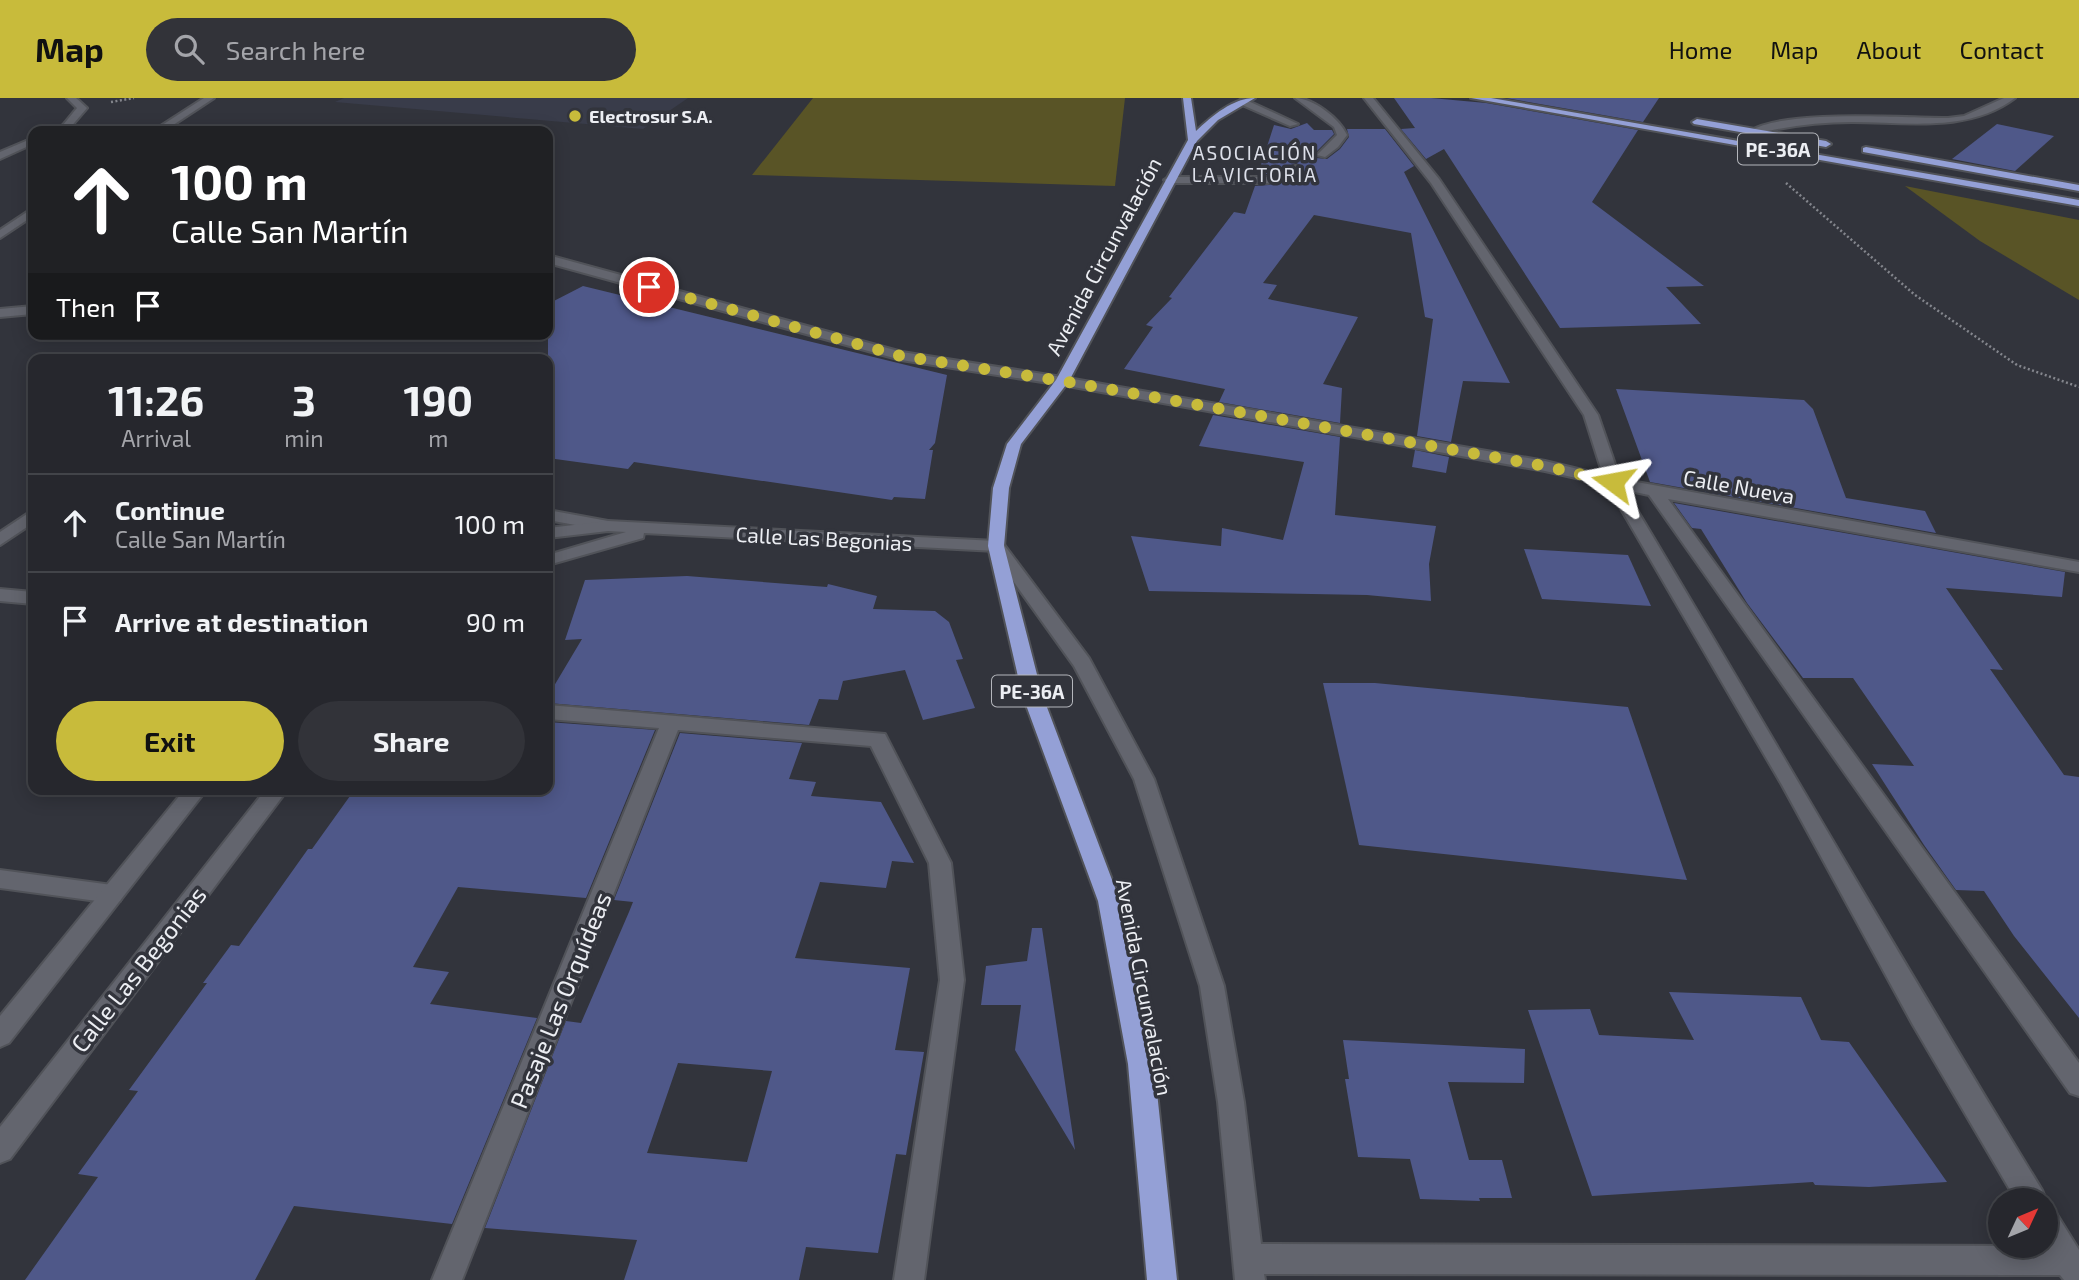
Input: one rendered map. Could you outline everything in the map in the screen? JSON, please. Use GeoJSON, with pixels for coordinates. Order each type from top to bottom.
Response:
{"type":"FeatureCollection","features":[{"type":"Feature","properties":{"kind":"highway"},"geometry":{"type":"LineString","coordinates":[[1187,98],[1193,140]]}},
{"type":"Feature","properties":{"kind":"highway","name":"PE-36A"},"geometry":{"type":"LineString","coordinates":[[1475,98],[2079,203]]}},
{"type":"Feature","properties":{"kind":"highway","name":"Avenida Circunvalación"},"geometry":{"type":"LineString","coordinates":[[1162,1280],[1141,1064],[1109,901],[1032,694],[996,546],[1001,488],[1014,444],[1062,381],[1193,140],[1215,118],[1247,100]]}},
{"type":"Feature","properties":{"kind":"highway","name":"PE-36A"},"geometry":{"type":"LineString","coordinates":[[1679,119],[1843,146]]}},
{"type":"Feature","properties":{"kind":"highway"},"geometry":{"type":"LineString","coordinates":[[1856,149],[2079,188]]}},
{"type":"Feature","properties":{"kind":"street"},"geometry":{"type":"LineString","coordinates":[[67,126],[82,108],[71,98]]}},
{"type":"Feature","properties":{"kind":"street"},"geometry":{"type":"LineString","coordinates":[[166,126],[210,98]]}},
{"type":"Feature","properties":{"kind":"street"},"geometry":{"type":"LineString","coordinates":[[1299,98],[1338,126],[1342,135],[1335,145],[1322,155]]}},
{"type":"Feature","properties":{"kind":"street"},"geometry":{"type":"LineString","coordinates":[[1368,98],[1435,181],[1591,415],[1613,482],[1789,780],[1922,1017],[2025,1188]]}},
{"type":"Feature","properties":{"kind":"street"},"geometry":{"type":"LineString","coordinates":[[1755,131],[1780,123],[1814,121],[1948,121],[1966,118],[2011,98]]}},
{"type":"Feature","properties":{"kind":"street"},"geometry":{"type":"LineString","coordinates":[[1247,100],[1293,124]]}},
{"type":"Feature","properties":{"kind":"street"},"geometry":{"type":"LineString","coordinates":[[0,156],[28,143]]}},
{"type":"Feature","properties":{"kind":"street"},"geometry":{"type":"LineString","coordinates":[[1170,180],[1268,180],[1299,169]]}},
{"type":"Feature","properties":{"kind":"street"},"geometry":{"type":"LineString","coordinates":[[0,235],[28,215]]}},
{"type":"Feature","properties":{"kind":"street"},"geometry":{"type":"LineString","coordinates":[[553,260],[901,356],[1062,381]]}},
{"type":"Feature","properties":{"kind":"street"},"geometry":{"type":"LineString","coordinates":[[0,313],[28,310]]}},
{"type":"Feature","properties":{"kind":"street","name":"Calle Nueva"},"geometry":{"type":"LineString","coordinates":[[1062,381],[1531,463],[1655,492],[2076,569]]}},
{"type":"Feature","properties":{"kind":"street"},"geometry":{"type":"LineString","coordinates":[[1655,492],[2079,1084]]}},
{"type":"Feature","properties":{"kind":"street"},"geometry":{"type":"LineString","coordinates":[[553,516],[608,526]]}},
{"type":"Feature","properties":{"kind":"street"},"geometry":{"type":"LineString","coordinates":[[0,540],[28,519]]}},
{"type":"Feature","properties":{"kind":"street","name":"Calle Las Begonias"},"geometry":{"type":"LineString","coordinates":[[553,532],[608,526],[996,546]]}},
{"type":"Feature","properties":{"kind":"street","name":"Calle Las Begonias"},"geometry":{"type":"LineString","coordinates":[[553,559],[652,530]]}},
{"type":"Feature","properties":{"kind":"street"},"geometry":{"type":"LineString","coordinates":[[996,546],[1082,663],[1144,779],[1212,986],[1231,1102],[1249,1269],[2073,1269]]}},
{"type":"Feature","properties":{"kind":"street"},"geometry":{"type":"LineString","coordinates":[[0,595],[28,598]]}},
{"type":"Feature","properties":{"kind":"street"},"geometry":{"type":"LineString","coordinates":[[553,712],[878,739],[940,863],[952,980],[909,1280]]}},
{"type":"Feature","properties":{"kind":"street","name":"Pasaje Las Orquídeas"},"geometry":{"type":"LineString","coordinates":[[447,1280],[672,721]]}},
{"type":"Feature","properties":{"kind":"street"},"geometry":{"type":"LineString","coordinates":[[0,1034],[192,795]]}},
{"type":"Feature","properties":{"kind":"street","name":"Calle Las Begonias"},"geometry":{"type":"LineString","coordinates":[[0,1150],[30,1107],[273,795]]}},
{"type":"Feature","properties":{"kind":"street"},"geometry":{"type":"LineString","coordinates":[[0,880],[112,894]]}},
{"type":"Feature","properties":{"kind":"street"},"geometry":{"type":"LineString","coordinates":[[2058,1243],[2073,1269]]}},
{"type":"Feature","properties":{"kind":"path"},"geometry":{"type":"LineString","coordinates":[[1778,177],[1915,295],[2017,365],[2079,387]]}},
{"type":"Feature","properties":{"kind":"shaded area","name":"Electrosur S.A."},"geometry":{"type":"Polygon","coordinates":[[[344,98],[688,98],[643,129],[335,102],[344,98]]]}},
{"type":"Feature","properties":{"kind":"shaded area"},"geometry":{"type":"Polygon","coordinates":[[[813,98],[1125,98],[1115,186],[752,175],[813,98]]]}},
{"type":"Feature","properties":{"kind":"shaded area"},"geometry":{"type":"Polygon","coordinates":[[[1905,186],[2079,220],[2079,300],[1980,241],[1905,186]]]}},
{"type":"Feature","properties":{"kind":"building"},"geometry":{"type":"Polygon","coordinates":[[[1394,98],[1486,103],[1638,130],[1592,202],[1704,286],[1666,287],[1701,324],[1560,328],[1444,149],[1426,159],[1401,129],[1415,128],[1394,98]]]}},
{"type":"Feature","properties":{"kind":"building"},"geometry":{"type":"Polygon","coordinates":[[[1506,98],[1659,98],[1643,122],[1506,98]]]}},
{"type":"Feature","properties":{"kind":"building"},"geometry":{"type":"Polygon","coordinates":[[[1307,123],[1314,130],[1332,130],[1334,134],[1315,153],[1316,158],[1327,159],[1340,149],[1349,137],[1347,129],[1385,129],[1414,166],[1404,172],[1510,383],[1463,381],[1451,442],[1417,436],[1433,319],[1425,317],[1411,233],[1314,215],[1263,283],[1277,285],[1268,299],[1358,317],[1323,384],[1342,388],[1340,423],[1219,402],[1225,389],[1124,369],[1153,327],[1146,325],[1172,298],[1169,297],[1234,212],[1245,214],[1255,186],[1269,185],[1301,172],[1301,165],[1296,163],[1267,174],[1258,174],[1274,125],[1291,129],[1307,123]]]}},
{"type":"Feature","properties":{"kind":"building"},"geometry":{"type":"Polygon","coordinates":[[[1997,124],[2054,136],[2015,171],[1952,159],[1997,124]]]}},
{"type":"Feature","properties":{"kind":"building"},"geometry":{"type":"Polygon","coordinates":[[[583,286],[947,375],[935,443],[929,450],[933,450],[925,499],[894,497],[892,500],[634,462],[628,469],[553,459],[553,354],[548,354],[548,340],[553,340],[553,301],[583,286]]]}},
{"type":"Feature","properties":{"kind":"building"},"geometry":{"type":"Polygon","coordinates":[[[1616,389],[1804,400],[1813,409],[1846,498],[1925,511],[1936,533],[1650,482],[1616,389]]]}},
{"type":"Feature","properties":{"kind":"building"},"geometry":{"type":"Polygon","coordinates":[[[1213,415],[1340,437],[1335,515],[1436,526],[1429,564],[1431,601],[1367,595],[1149,591],[1131,536],[1221,546],[1222,528],[1283,540],[1304,462],[1199,446],[1213,415]]]}},
{"type":"Feature","properties":{"kind":"building"},"geometry":{"type":"Polygon","coordinates":[[[1415,450],[1449,457],[1446,473],[1412,467],[1415,450]]]}},
{"type":"Feature","properties":{"kind":"building"},"geometry":{"type":"Polygon","coordinates":[[[1674,503],[2065,572],[2062,597],[1946,588],[2003,670],[1990,669],[2064,775],[2079,777],[2079,1018],[2014,936],[1984,891],[1956,890],[1924,845],[1872,764],[1914,766],[1853,678],[1803,678],[1747,603],[1701,529],[1692,528],[1674,503]]]}},
{"type":"Feature","properties":{"kind":"building"},"geometry":{"type":"Polygon","coordinates":[[[1524,549],[1628,555],[1651,606],[1542,599],[1524,549]]]}},
{"type":"Feature","properties":{"kind":"building"},"geometry":{"type":"Polygon","coordinates":[[[687,576],[827,587],[828,584],[877,596],[873,609],[935,611],[949,622],[963,659],[956,660],[975,708],[923,720],[905,670],[843,681],[838,700],[819,699],[809,725],[553,703],[553,688],[582,639],[565,640],[585,580],[687,576]]]}},
{"type":"Feature","properties":{"kind":"building"},"geometry":{"type":"Polygon","coordinates":[[[1323,683],[1375,683],[1628,707],[1687,880],[1359,845],[1323,683]]]}},
{"type":"Feature","properties":{"kind":"building"},"geometry":{"type":"Polygon","coordinates":[[[553,722],[655,730],[586,898],[458,887],[413,967],[449,972],[430,1004],[537,1018],[452,1224],[294,1206],[255,1280],[25,1280],[98,1177],[78,1174],[138,1091],[129,1090],[207,983],[203,983],[231,945],[239,946],[308,849],[312,849],[351,795],[553,795],[553,722]]]}},
{"type":"Feature","properties":{"kind":"building"},"geometry":{"type":"Polygon","coordinates":[[[680,733],[802,743],[789,779],[816,782],[811,796],[881,802],[914,863],[892,861],[886,888],[820,882],[795,958],[910,968],[895,1050],[924,1052],[906,1155],[896,1154],[878,1253],[806,1247],[799,1280],[624,1280],[637,1240],[485,1228],[566,1021],[581,1023],[633,902],[614,900],[680,733]],[[678,1063],[647,1153],[747,1162],[772,1071],[678,1063]]]}},
{"type":"Feature","properties":{"kind":"building"},"geometry":{"type":"Polygon","coordinates":[[[1032,928],[1042,928],[1075,1150],[1015,1050],[1021,1005],[981,1005],[986,966],[1027,961],[1032,928]]]}},
{"type":"Feature","properties":{"kind":"building"},"geometry":{"type":"Polygon","coordinates":[[[1669,992],[1801,997],[1821,1040],[1849,1042],[1947,1182],[1869,1187],[1815,1185],[1813,1182],[1592,1196],[1528,1010],[1590,1009],[1599,1035],[1694,1040],[1669,992]]]}},
{"type":"Feature","properties":{"kind":"building"},"geometry":{"type":"Polygon","coordinates":[[[1343,1040],[1525,1049],[1524,1083],[1448,1082],[1469,1160],[1502,1160],[1512,1198],[1479,1198],[1480,1201],[1420,1199],[1410,1159],[1358,1157],[1345,1079],[1349,1079],[1343,1040]]]}},
{"type":"Feature","properties":{"kind":"place","name":"Electrosur S.A."},"geometry":{"type":"Point","coordinates":[575,116]}},
{"type":"Feature","properties":{"kind":"district","name":"ASOCIACIÓN LA VICTORIA"},"geometry":{"type":"Point","coordinates":[1255,163]}},
{"type":"Feature","properties":{"kind":"route"},"geometry":{"type":"LineString","coordinates":[[649,287],[901,356],[1062,381],[1545,466],[1613,482]]}}]}
